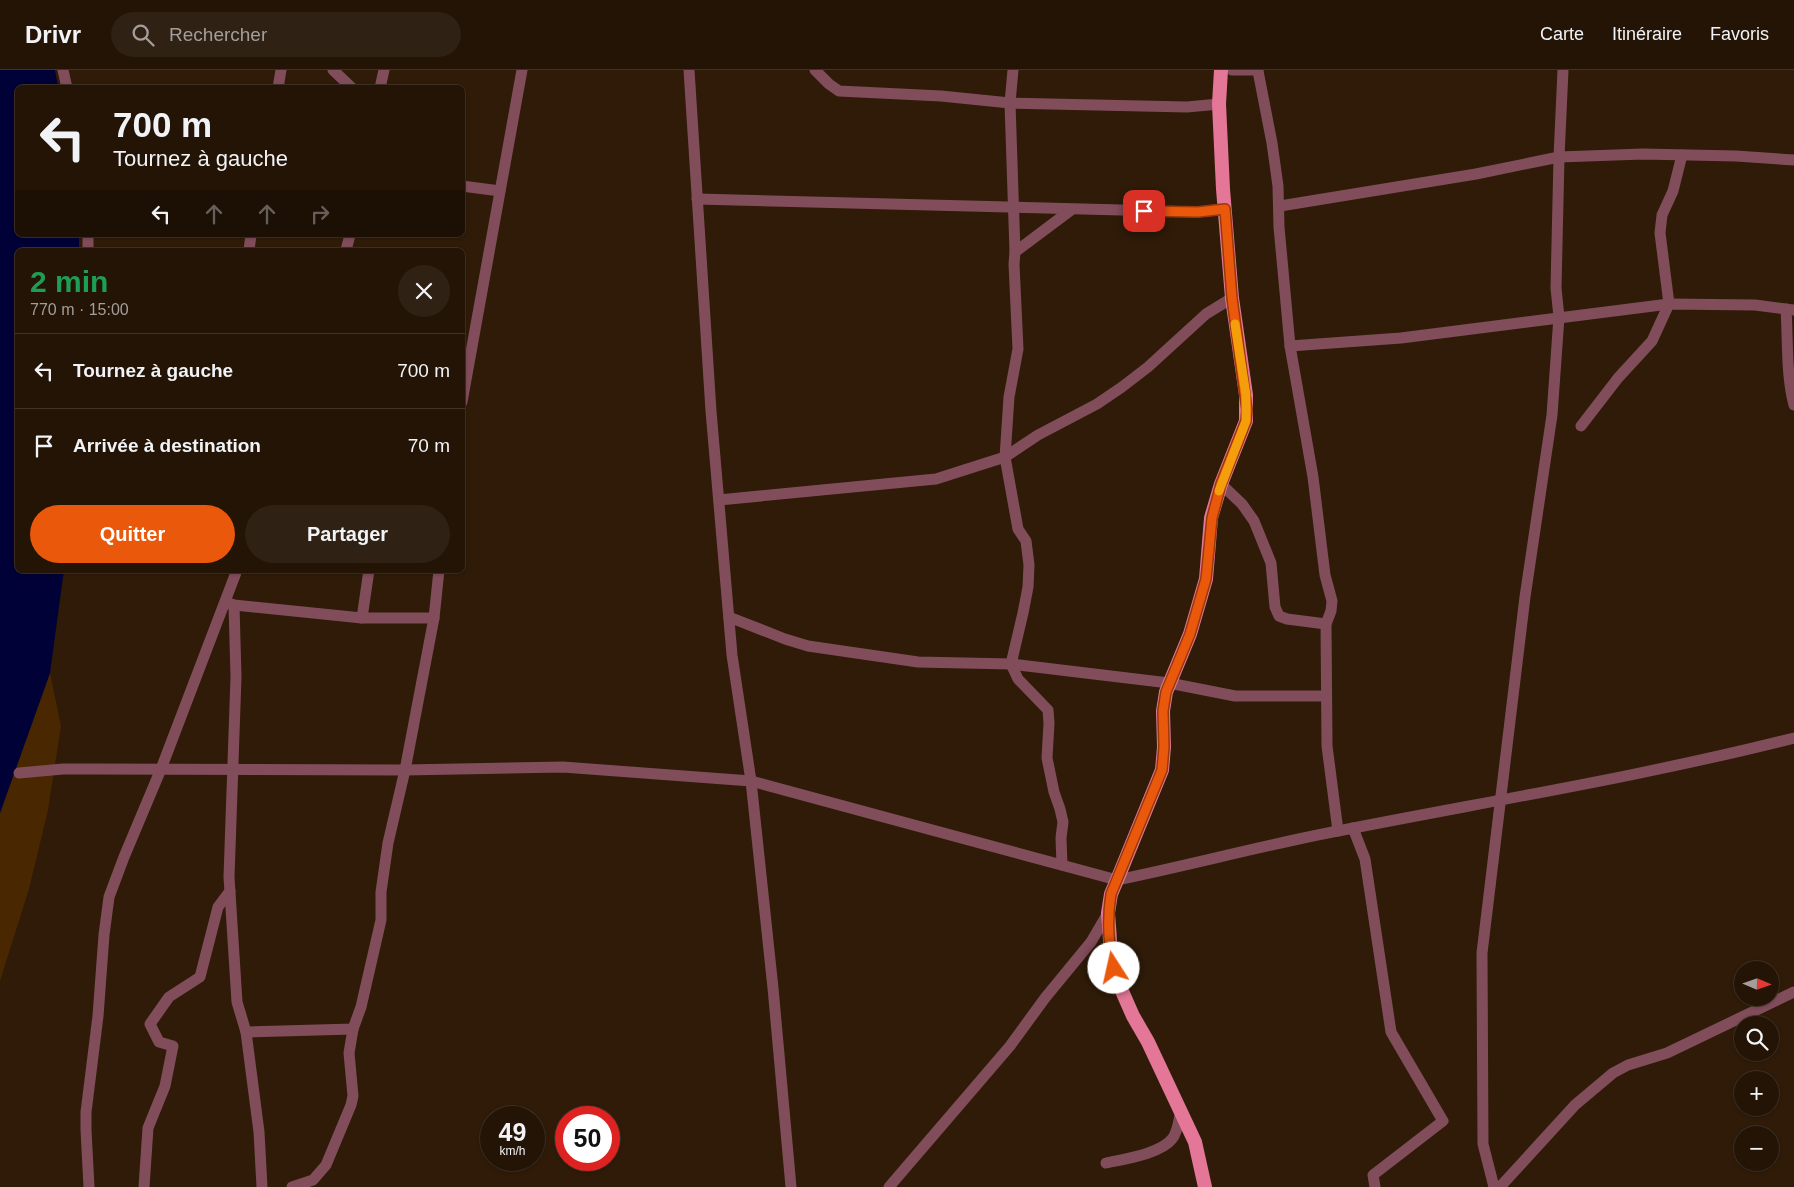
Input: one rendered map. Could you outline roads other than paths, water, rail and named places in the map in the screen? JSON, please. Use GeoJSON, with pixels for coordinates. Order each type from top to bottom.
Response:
{"type":"FeatureCollection","features":[{"type":"Feature","properties":{"kind":"main road"},"geometry":{"type":"LineString","coordinates":[[1205,1187],[1195,1142],[1118,982],[1111,953],[1108,913],[1111,894],[1116,880],[1162,770],[1164,747],[1163,711],[1169,683],[1190,634],[1206,579],[1212,518],[1221,484],[1246,421],[1246,395],[1232,298],[1225,209],[1219,104],[1221,70]]}},
{"type":"Feature","properties":{"kind":"street"},"geometry":{"type":"LineString","coordinates":[[63,70],[66,85]]}},
{"type":"Feature","properties":{"kind":"street"},"geometry":{"type":"LineString","coordinates":[[278,85],[281,70]]}},
{"type":"Feature","properties":{"kind":"street"},"geometry":{"type":"LineString","coordinates":[[333,70],[349,85]]}},
{"type":"Feature","properties":{"kind":"street"},"geometry":{"type":"LineString","coordinates":[[381,85],[384,70]]}},
{"type":"Feature","properties":{"kind":"street"},"geometry":{"type":"LineString","coordinates":[[465,368],[467,345],[500,191],[522,70]]}},
{"type":"Feature","properties":{"kind":"street"},"geometry":{"type":"LineString","coordinates":[[689,70],[728,617],[751,781],[773,988],[791,1187]]}},
{"type":"Feature","properties":{"kind":"street"},"geometry":{"type":"LineString","coordinates":[[815,70],[839,91],[941,96],[1010,103],[1178,107],[1219,104]]}},
{"type":"Feature","properties":{"kind":"street"},"geometry":{"type":"LineString","coordinates":[[1013,70],[1010,103],[1018,349],[1009,397],[1005,458],[1018,529],[1026,542],[1029,565],[1028,588],[1011,664],[1018,678],[1048,710],[1047,758],[1063,822],[1061,838],[1062,865]]}},
{"type":"Feature","properties":{"kind":"street"},"geometry":{"type":"LineString","coordinates":[[1232,70],[1258,70],[1272,144],[1280,206],[1279,228],[1290,346],[1313,477],[1325,576],[1332,601],[1331,611],[1326,624],[1327,746],[1338,831]]}},
{"type":"Feature","properties":{"kind":"street"},"geometry":{"type":"LineString","coordinates":[[1494,1187],[1482,1144],[1482,953],[1525,597],[1552,415],[1559,317],[1556,288],[1563,70]]}},
{"type":"Feature","properties":{"kind":"street"},"geometry":{"type":"LineString","coordinates":[[1280,206],[1476,174],[1559,157],[1643,154],[1736,156],[1794,160]]}},
{"type":"Feature","properties":{"kind":"street"},"geometry":{"type":"LineString","coordinates":[[1581,426],[1618,378],[1652,341],[1668,304],[1660,233],[1662,215],[1673,191],[1682,155]]}},
{"type":"Feature","properties":{"kind":"street"},"geometry":{"type":"LineString","coordinates":[[465,186],[500,191]]}},
{"type":"Feature","properties":{"kind":"street"},"geometry":{"type":"LineString","coordinates":[[697,199],[1071,210],[1198,212],[1225,209]]}},
{"type":"Feature","properties":{"kind":"street"},"geometry":{"type":"LineString","coordinates":[[1015,252],[1071,210]]}},
{"type":"Feature","properties":{"kind":"street"},"geometry":{"type":"LineString","coordinates":[[719,500],[936,479],[1005,458],[1038,435],[1097,404],[1122,387],[1148,367],[1206,314],[1232,298]]}},
{"type":"Feature","properties":{"kind":"street"},"geometry":{"type":"LineString","coordinates":[[1290,346],[1401,338],[1668,304],[1755,305],[1790,309],[1789,386],[1794,405]]}},
{"type":"Feature","properties":{"kind":"street"},"geometry":{"type":"LineString","coordinates":[[1221,484],[1242,504],[1254,521],[1271,563],[1275,607],[1279,616],[1287,619],[1326,624]]}},
{"type":"Feature","properties":{"kind":"street"},"geometry":{"type":"LineString","coordinates":[[90,1187],[86,1112],[98,1016],[106,912],[109,897],[230,604],[237,573]]}},
{"type":"Feature","properties":{"kind":"street"},"geometry":{"type":"LineString","coordinates":[[362,618],[369,573]]}},
{"type":"Feature","properties":{"kind":"street"},"geometry":{"type":"LineString","coordinates":[[292,1187],[313,1180],[326,1165],[351,1105],[353,1096],[349,1053],[353,1029],[361,1007],[381,920],[381,892],[388,843],[405,770],[434,618],[439,573]]}},
{"type":"Feature","properties":{"kind":"street"},"geometry":{"type":"LineString","coordinates":[[230,604],[362,618],[434,618]]}},
{"type":"Feature","properties":{"kind":"street"},"geometry":{"type":"LineString","coordinates":[[230,604],[236,677],[229,877],[237,1002],[246,1032],[259,1132],[262,1187]]}},
{"type":"Feature","properties":{"kind":"street"},"geometry":{"type":"LineString","coordinates":[[728,617],[785,640],[808,646],[918,662],[1011,664],[1169,683],[1235,696],[1326,696]]}},
{"type":"Feature","properties":{"kind":"street"},"geometry":{"type":"LineString","coordinates":[[19,774],[70,769],[405,770],[563,767],[751,781],[1116,880],[1338,831],[1713,759],[1794,738]]}},
{"type":"Feature","properties":{"kind":"street"},"geometry":{"type":"LineString","coordinates":[[1353,828],[1365,859],[1392,1032],[1443,1121],[1373,1175],[1375,1187]]}},
{"type":"Feature","properties":{"kind":"street"},"geometry":{"type":"LineString","coordinates":[[144,1187],[148,1128],[165,1086],[173,1046],[159,1042],[150,1024],[169,997],[200,978],[218,907],[230,891]]}},
{"type":"Feature","properties":{"kind":"street"},"geometry":{"type":"LineString","coordinates":[[888,1187],[1010,1046],[1045,998],[1091,942],[1108,913]]}},
{"type":"Feature","properties":{"kind":"street"},"geometry":{"type":"LineString","coordinates":[[1500,1187],[1575,1105],[1613,1073],[1628,1065],[1667,1053],[1794,992]]}},
{"type":"Feature","properties":{"kind":"street"},"geometry":{"type":"LineString","coordinates":[[246,1032],[353,1029]]}},
{"type":"Feature","properties":{"kind":"street"},"geometry":{"type":"LineString","coordinates":[[1106,1163],[1143,1155],[1160,1148],[1172,1140],[1181,1110]]}}]}
